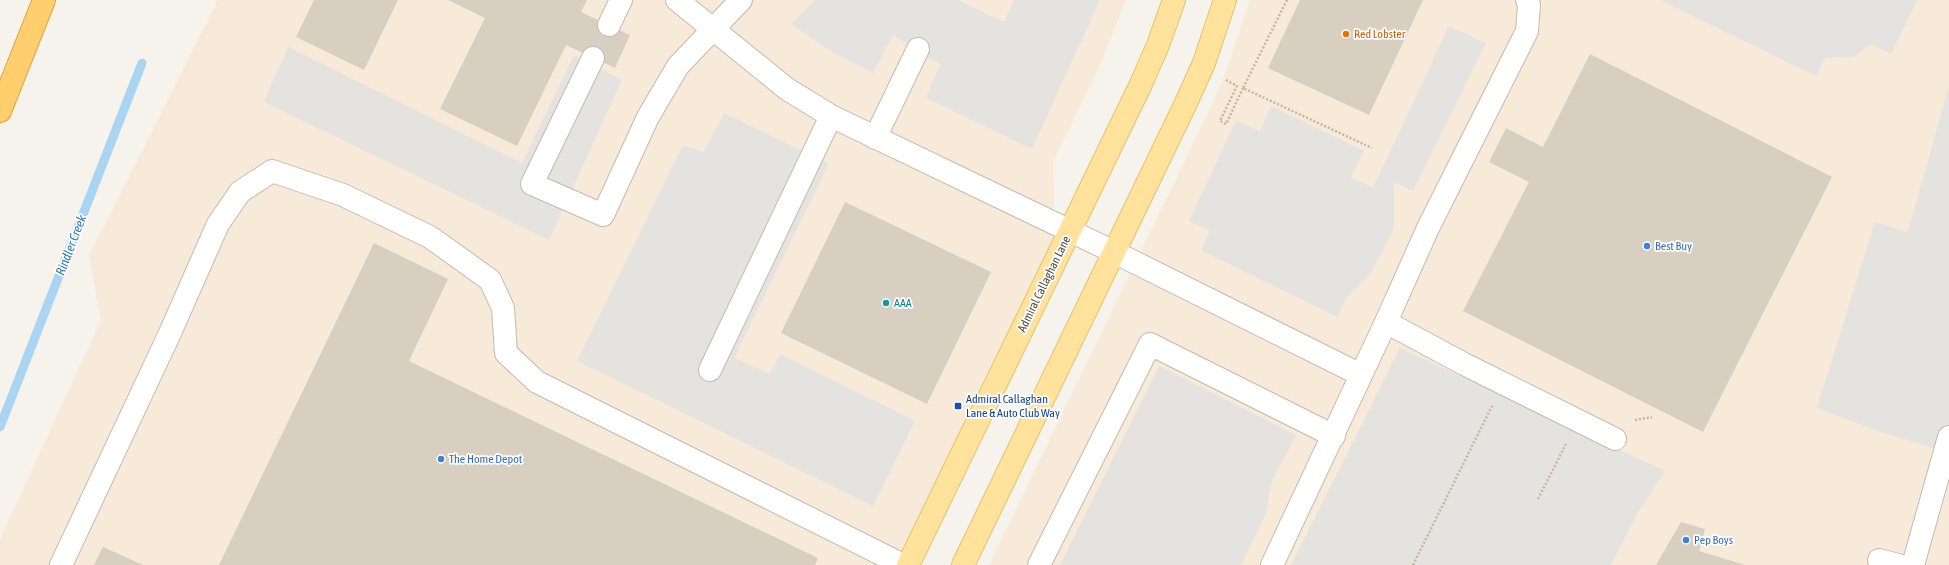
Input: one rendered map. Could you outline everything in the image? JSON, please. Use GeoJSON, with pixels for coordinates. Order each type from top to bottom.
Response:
{"type":"FeatureCollection","features":[{"type":"Feature","properties":{"kind":"highway"},"geometry":{"type":"LineString","coordinates":[[0,82],[41,0]]}},
{"type":"Feature","properties":{"kind":"highway"},"geometry":{"type":"LineString","coordinates":[[0,111],[44,0]]}},
{"type":"Feature","properties":{"kind":"main road","name":"Admiral Callaghan Lane"},"geometry":{"type":"LineString","coordinates":[[908,565],[1141,84],[1158,45],[1174,0]]}},
{"type":"Feature","properties":{"kind":"main road"},"geometry":{"type":"LineString","coordinates":[[963,565],[1186,105],[1204,63],[1225,0]]}},
{"type":"Feature","properties":{"kind":"lane"},"geometry":{"type":"LineString","coordinates":[[609,25],[621,0]]}},
{"type":"Feature","properties":{"kind":"lane"},"geometry":{"type":"LineString","coordinates":[[677,0],[787,89],[831,116],[1069,230],[1361,375]]}},
{"type":"Feature","properties":{"kind":"lane"},"geometry":{"type":"LineString","coordinates":[[593,58],[532,184],[603,215],[648,117],[678,66],[741,0]]}},
{"type":"Feature","properties":{"kind":"lane"},"geometry":{"type":"LineString","coordinates":[[1272,565],[1334,436],[1428,228],[1527,31],[1529,5],[1527,0]]}},
{"type":"Feature","properties":{"kind":"lane"},"geometry":{"type":"LineString","coordinates":[[875,138],[918,49]]}},
{"type":"Feature","properties":{"kind":"lane"},"geometry":{"type":"LineString","coordinates":[[710,370],[831,116]]}},
{"type":"Feature","properties":{"kind":"lane"},"geometry":{"type":"LineString","coordinates":[[61,565],[170,333],[218,224],[240,192],[272,171],[343,195],[430,237],[490,280],[503,308],[506,352],[537,382],[903,565]]}},
{"type":"Feature","properties":{"kind":"lane"},"geometry":{"type":"LineString","coordinates":[[1386,322],[1503,384],[1615,439]]}},
{"type":"Feature","properties":{"kind":"lane"},"geometry":{"type":"LineString","coordinates":[[1039,565],[1150,344],[1334,436]]}},
{"type":"Feature","properties":{"kind":"lane"},"geometry":{"type":"LineString","coordinates":[[1913,565],[1942,484],[1949,437]]}},
{"type":"Feature","properties":{"kind":"path"},"geometry":{"type":"LineString","coordinates":[[1225,79],[1237,86],[1220,121],[1226,124],[1287,0]]}},
{"type":"Feature","properties":{"kind":"path"},"geometry":{"type":"LineString","coordinates":[[1243,88],[1372,148]]}},
{"type":"Feature","properties":{"kind":"path"},"geometry":{"type":"LineString","coordinates":[[1413,565],[1503,384]]}},
{"type":"Feature","properties":{"kind":"path"},"geometry":{"type":"LineString","coordinates":[[1538,499],[1578,421]]}},
{"type":"Feature","properties":{"kind":"shaded area"},"geometry":{"type":"Polygon","coordinates":[[[218,0],[1126,0],[1100,65],[1053,162],[1055,238],[901,565],[0,565],[0,539],[101,320],[89,256],[218,0]]]}},
{"type":"Feature","properties":{"kind":"shaded area"},"geometry":{"type":"Polygon","coordinates":[[[815,0],[958,0],[1004,22],[1014,0],[1100,0],[1032,149],[926,98],[940,64],[893,35],[873,73],[830,51],[791,24],[815,0]]]}},
{"type":"Feature","properties":{"kind":"shaded area"},"geometry":{"type":"Polygon","coordinates":[[[1250,0],[1949,0],[1949,565],[989,565],[1207,115],[1226,72],[1250,0]]]}},
{"type":"Feature","properties":{"kind":"shaded area"},"geometry":{"type":"Polygon","coordinates":[[[1660,0],[1917,0],[1891,54],[1870,44],[1855,57],[1825,58],[1816,76],[1660,0]]]}},
{"type":"Feature","properties":{"kind":"shaded area"},"geometry":{"type":"Polygon","coordinates":[[[1449,26],[1486,43],[1413,191],[1394,182],[1394,228],[1371,273],[1347,297],[1337,317],[1201,250],[1210,231],[1189,221],[1236,120],[1260,131],[1271,106],[1364,151],[1351,177],[1373,188],[1449,26]]]}},
{"type":"Feature","properties":{"kind":"shaded area"},"geometry":{"type":"Polygon","coordinates":[[[288,47],[522,163],[574,55],[622,80],[549,240],[264,102],[288,47]]]}},
{"type":"Feature","properties":{"kind":"shaded area"},"geometry":{"type":"Polygon","coordinates":[[[1948,89],[1949,453],[1878,431],[1817,408],[1875,222],[1908,232],[1948,89]]]}},
{"type":"Feature","properties":{"kind":"shaded area"},"geometry":{"type":"Polygon","coordinates":[[[724,113],[829,164],[734,358],[770,374],[780,354],[915,421],[873,506],[577,361],[683,145],[704,152],[724,113]]]}},
{"type":"Feature","properties":{"kind":"shaded area"},"geometry":{"type":"Polygon","coordinates":[[[1400,348],[1665,471],[1637,514],[1611,565],[1291,565],[1400,348]]]}},
{"type":"Feature","properties":{"kind":"shaded area"},"geometry":{"type":"Polygon","coordinates":[[[1159,366],[1296,435],[1271,483],[1266,514],[1241,565],[1060,565],[1159,366]]]}},
{"type":"Feature","properties":{"kind":"building"},"geometry":{"type":"Polygon","coordinates":[[[314,0],[398,0],[364,70],[296,37],[314,0]]]}},
{"type":"Feature","properties":{"kind":"building"},"geometry":{"type":"Polygon","coordinates":[[[448,0],[587,0],[581,12],[630,35],[615,68],[566,45],[517,146],[440,109],[485,18],[448,0]]]}},
{"type":"Feature","properties":{"kind":"building","name":"Red Lobster"},"geometry":{"type":"Polygon","coordinates":[[[1300,0],[1423,0],[1369,115],[1268,68],[1300,0]]]}},
{"type":"Feature","properties":{"kind":"building","name":"Best Buy"},"geometry":{"type":"Polygon","coordinates":[[[1590,54],[1832,177],[1703,432],[1463,311],[1529,182],[1489,162],[1506,128],[1543,147],[1590,54]]]}},
{"type":"Feature","properties":{"kind":"building","name":"AAA"},"geometry":{"type":"Polygon","coordinates":[[[845,202],[991,272],[927,404],[781,333],[845,202]]]}},
{"type":"Feature","properties":{"kind":"building","name":"The Home Depot"},"geometry":{"type":"Polygon","coordinates":[[[374,243],[448,279],[409,361],[818,558],[815,565],[219,565],[374,243]]]}},
{"type":"Feature","properties":{"kind":"building","name":"Pep Boys"},"geometry":{"type":"Polygon","coordinates":[[[1681,522],[1705,529],[1699,551],[1745,565],[1656,565],[1681,522]]]}},
{"type":"Feature","properties":{"kind":"building"},"geometry":{"type":"Polygon","coordinates":[[[103,547],[143,565],[94,565],[103,547]]]}},
{"type":"Feature","properties":{"kind":"waterway","name":"Rindler Creek"},"geometry":{"type":"LineString","coordinates":[[0,427],[142,63]]}},
{"type":"Feature","properties":{"kind":"tunnel"},"geometry":{"type":"LineString","coordinates":[[593,58],[609,25]]}},
{"type":"Feature","properties":{"kind":"place","name":"Red Lobster"},"geometry":{"type":"Point","coordinates":[1346,34]}},
{"type":"Feature","properties":{"kind":"place","name":"Best Buy"},"geometry":{"type":"Point","coordinates":[1647,246]}},
{"type":"Feature","properties":{"kind":"place","name":"AAA"},"geometry":{"type":"Point","coordinates":[886,303]}},
{"type":"Feature","properties":{"kind":"place","name":"Admiral Callaghan Lane & Auto Club Way"},"geometry":{"type":"Point","coordinates":[958,406]}},
{"type":"Feature","properties":{"kind":"place","name":"The Home Depot"},"geometry":{"type":"Point","coordinates":[441,459]}},
{"type":"Feature","properties":{"kind":"place","name":"Pep Boys"},"geometry":{"type":"Point","coordinates":[1686,540]}}]}
